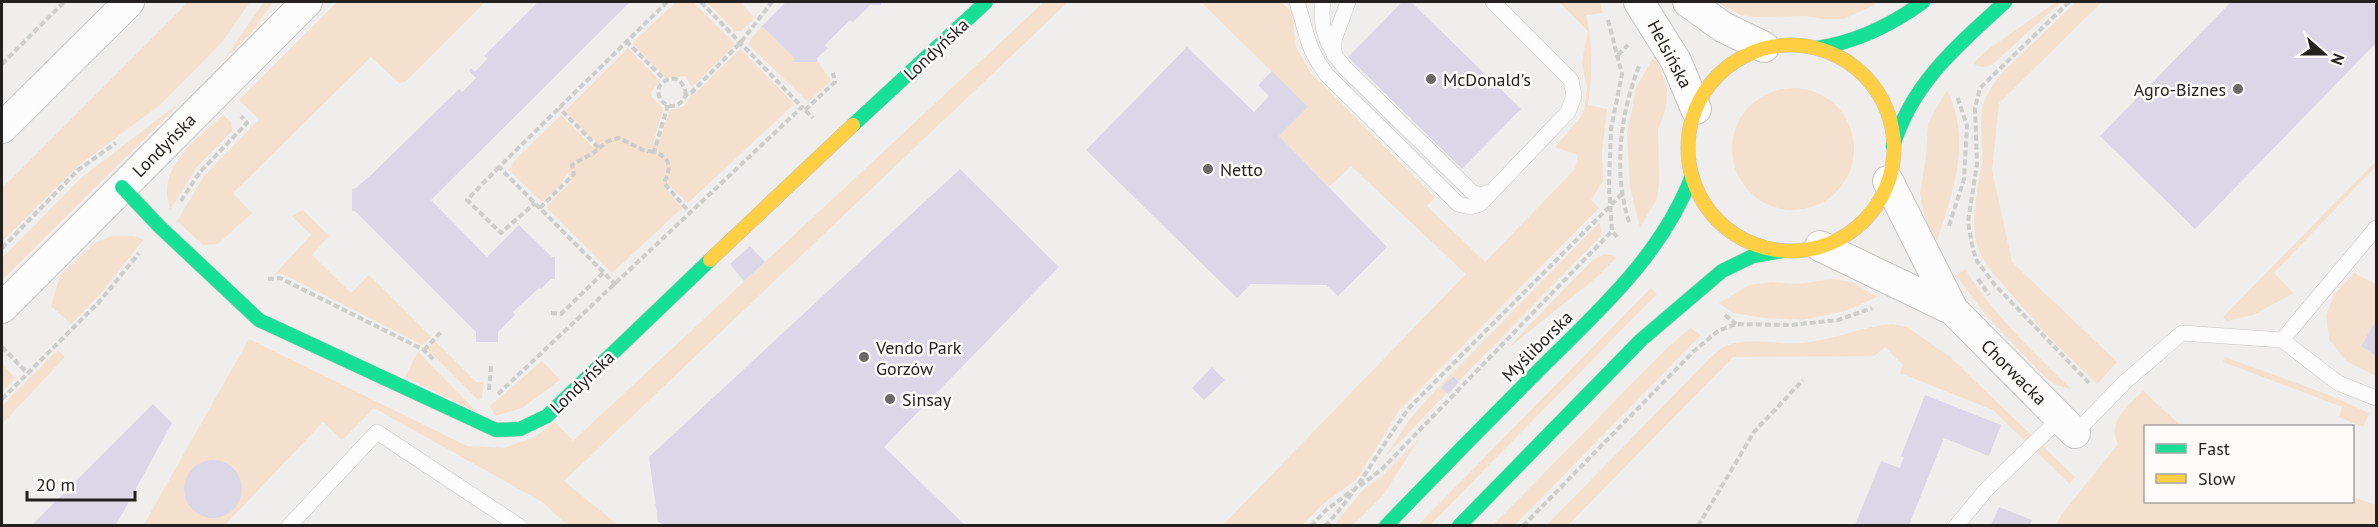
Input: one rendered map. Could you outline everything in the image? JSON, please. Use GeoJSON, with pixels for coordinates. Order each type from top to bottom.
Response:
{"type":"FeatureCollection","features":[{"type":"Feature","properties":{"kind":"main road","name":"Londyńska"},"geometry":{"type":"LineString","coordinates":[[122,187],[160,227],[259,320],[496,430],[520,429],[547,416],[727,243],[986,2]]}},
{"type":"Feature","properties":{"kind":"main road"},"geometry":{"type":"LineString","coordinates":[[1816,48],[1836,46],[1871,34],[1899,19],[1923,2]]}},
{"type":"Feature","properties":{"kind":"main road"},"geometry":{"type":"LineString","coordinates":[[1459,525],[1609,370],[1722,271],[1753,256],[1820,246],[1835,240],[1862,222],[1881,196],[1888,181],[1898,126],[1922,84],[2005,2]]}},
{"type":"Feature","properties":{"kind":"main road"},"geometry":{"type":"LineString","coordinates":[[1785,251],[1754,244],[1726,229],[1705,206],[1697,192],[1692,176],[1690,142],[1696,109],[1707,88],[1723,70],[1742,56],[1764,47],[1799,45],[1816,48],[1847,62],[1871,84],[1881,98],[1887,114],[1893,146]]}},
{"type":"Feature","properties":{"kind":"main road","name":"Myśliborska"},"geometry":{"type":"LineString","coordinates":[[1386,525],[1641,263],[1666,232],[1676,215],[1692,176]]}},
{"type":"Feature","properties":{"kind":"street"},"geometry":{"type":"LineString","coordinates":[[2,129],[129,2]]}},
{"type":"Feature","properties":{"kind":"street","name":"Londyńska"},"geometry":{"type":"LineString","coordinates":[[2,308],[308,2]]}},
{"type":"Feature","properties":{"kind":"street","name":"Helsińska"},"geometry":{"type":"LineString","coordinates":[[1639,2],[1663,39],[1688,85],[1696,109]]}},
{"type":"Feature","properties":{"kind":"street"},"geometry":{"type":"LineString","coordinates":[[1688,2],[1723,27],[1764,47]]}},
{"type":"Feature","properties":{"kind":"street","name":"Chorwacka"},"geometry":{"type":"LineString","coordinates":[[1888,181],[1953,310],[2067,426]]}},
{"type":"Feature","properties":{"kind":"street","name":"Chorwacka"},"geometry":{"type":"LineString","coordinates":[[1820,246],[1953,310]]}},
{"type":"Feature","properties":{"kind":"lane"},"geometry":{"type":"LineString","coordinates":[[1297,2],[1306,38],[1314,58],[1327,75],[1458,204],[1475,207],[1569,112],[1574,96],[1571,80],[1493,2]]}},
{"type":"Feature","properties":{"kind":"lane"},"geometry":{"type":"LineString","coordinates":[[1323,2],[1324,34],[1334,56],[1472,192],[1481,195],[1492,191]]}},
{"type":"Feature","properties":{"kind":"lane"},"geometry":{"type":"LineString","coordinates":[[1334,56],[1335,40],[1348,2]]}},
{"type":"Feature","properties":{"kind":"lane"},"geometry":{"type":"LineString","coordinates":[[2282,340],[2376,228]]}},
{"type":"Feature","properties":{"kind":"lane"},"geometry":{"type":"LineString","coordinates":[[1956,525],[1986,490],[2067,426],[2106,401],[2182,333],[2282,340],[2338,384],[2376,398]]}},
{"type":"Feature","properties":{"kind":"lane"},"geometry":{"type":"LineString","coordinates":[[289,525],[377,432],[519,525]]}},
{"type":"Feature","properties":{"kind":"path"},"geometry":{"type":"LineString","coordinates":[[2,64],[64,2]]}},
{"type":"Feature","properties":{"kind":"path"},"geometry":{"type":"LineString","coordinates":[[535,203],[501,233],[467,200],[667,2]]}},
{"type":"Feature","properties":{"kind":"path"},"geometry":{"type":"LineString","coordinates":[[701,2],[817,122]]}},
{"type":"Feature","properties":{"kind":"path"},"geometry":{"type":"LineString","coordinates":[[686,95],[685,87],[680,81],[672,78],[665,80],[658,94],[661,101],[668,105],[676,106],[682,102],[686,95],[691,93],[741,42],[772,2]]}},
{"type":"Feature","properties":{"kind":"path"},"geometry":{"type":"LineString","coordinates":[[2069,2],[1980,88],[1975,108],[1977,164],[1968,222],[1973,250],[1986,274],[2106,401]]}},
{"type":"Feature","properties":{"kind":"path"},"geometry":{"type":"LineString","coordinates":[[1606,12],[1622,74],[1611,129],[1610,205],[1612,231],[1622,245]]}},
{"type":"Feature","properties":{"kind":"path"},"geometry":{"type":"LineString","coordinates":[[1631,227],[1622,200],[1621,134],[1627,102],[1640,64],[1647,53],[1663,39]]}},
{"type":"Feature","properties":{"kind":"path"},"geometry":{"type":"LineString","coordinates":[[626,41],[665,80]]}},
{"type":"Feature","properties":{"kind":"path"},"geometry":{"type":"LineString","coordinates":[[472,418],[803,108],[835,82],[833,73]]}},
{"type":"Feature","properties":{"kind":"path"},"geometry":{"type":"LineString","coordinates":[[654,152],[668,105]]}},
{"type":"Feature","properties":{"kind":"path"},"geometry":{"type":"LineString","coordinates":[[559,108],[599,148]]}},
{"type":"Feature","properties":{"kind":"path"},"geometry":{"type":"LineString","coordinates":[[540,208],[574,174],[572,165],[583,157],[592,156],[608,141],[619,138],[644,150],[662,154],[668,160],[670,170],[664,183],[690,213]]}},
{"type":"Feature","properties":{"kind":"path"},"geometry":{"type":"LineString","coordinates":[[499,167],[616,285]]}},
{"type":"Feature","properties":{"kind":"path"},"geometry":{"type":"LineString","coordinates":[[1325,525],[1358,487],[1410,407],[1622,194]]}},
{"type":"Feature","properties":{"kind":"path"},"geometry":{"type":"LineString","coordinates":[[1950,222],[1954,232]]}},
{"type":"Feature","properties":{"kind":"path"},"geometry":{"type":"LineString","coordinates":[[1311,525],[1326,510],[1382,469],[1612,231]]}},
{"type":"Feature","properties":{"kind":"path"},"geometry":{"type":"LineString","coordinates":[[551,313],[561,314],[603,273]]}},
{"type":"Feature","properties":{"kind":"path"},"geometry":{"type":"LineString","coordinates":[[1976,277],[1995,303]]}},
{"type":"Feature","properties":{"kind":"path"},"geometry":{"type":"LineString","coordinates":[[424,350],[442,331]]}},
{"type":"Feature","properties":{"kind":"path"},"geometry":{"type":"LineString","coordinates":[[2,347],[27,373]]}},
{"type":"Feature","properties":{"kind":"path"},"geometry":{"type":"LineString","coordinates":[[488,403],[491,366]]}},
{"type":"Feature","properties":{"kind":"path"},"geometry":{"type":"LineString","coordinates":[[1698,525],[1754,432],[1803,380]]}},
{"type":"Feature","properties":{"kind":"shaded area"},"geometry":{"type":"Polygon","coordinates":[[[188,2],[250,2],[222,42],[160,105],[78,166],[2,242],[2,188],[188,2]]]}},
{"type":"Feature","properties":{"kind":"shaded area"},"geometry":{"type":"Polygon","coordinates":[[[264,2],[273,2],[251,33],[225,58],[264,2]]]}},
{"type":"Feature","properties":{"kind":"shaded area"},"geometry":{"type":"Polygon","coordinates":[[[337,2],[485,2],[405,82],[399,83],[371,57],[233,193],[252,213],[218,244],[203,245],[177,221],[204,176],[259,119],[239,100],[337,2]]]}},
{"type":"Feature","properties":{"kind":"shaded area"},"geometry":{"type":"Polygon","coordinates":[[[676,2],[693,2],[735,44],[692,87],[685,76],[666,78],[632,43],[676,2]]]}},
{"type":"Feature","properties":{"kind":"shaded area"},"geometry":{"type":"Polygon","coordinates":[[[707,2],[740,2],[753,16],[753,20],[741,31],[735,31],[707,2]]]}},
{"type":"Feature","properties":{"kind":"shaded area"},"geometry":{"type":"Polygon","coordinates":[[[1044,2],[1068,2],[564,481],[618,525],[567,525],[542,502],[374,408],[342,440],[323,422],[225,525],[143,526],[249,339],[467,446],[504,448],[533,438],[555,422],[573,441],[1044,2]]]}},
{"type":"Feature","properties":{"kind":"shaded area"},"geometry":{"type":"Polygon","coordinates":[[[1201,2],[1281,2],[1292,12],[1296,47],[1310,72],[1435,197],[1427,206],[1485,262],[1575,169],[1578,155],[1555,147],[1584,110],[1587,88],[1582,63],[1588,31],[1559,2],[1600,2],[1603,13],[1586,15],[1592,60],[1588,105],[1607,109],[1602,152],[1603,181],[1591,200],[1599,208],[1400,409],[1357,479],[1322,505],[1302,525],[1223,525],[1466,274],[1351,166],[1329,187],[1279,136],[1308,107],[1201,2]]]}},
{"type":"Feature","properties":{"kind":"shaded area"},"geometry":{"type":"Polygon","coordinates":[[[1717,2],[1869,2],[1877,4],[1843,19],[1822,19],[1806,16],[1740,15],[1717,2]]]}},
{"type":"Feature","properties":{"kind":"shaded area"},"geometry":{"type":"Polygon","coordinates":[[[2056,2],[2061,2],[1993,64],[1983,67],[1973,63],[1990,48],[2056,2]]]}},
{"type":"Feature","properties":{"kind":"shaded area"},"geometry":{"type":"Polygon","coordinates":[[[2076,2],[2102,2],[1999,103],[1992,170],[2012,262],[2117,362],[2097,384],[2046,334],[1988,267],[1980,253],[1974,225],[1982,154],[1981,115],[1986,98],[2004,71],[2076,2]]]}},
{"type":"Feature","properties":{"kind":"shaded area"},"geometry":{"type":"Polygon","coordinates":[[[762,26],[794,58],[818,62],[831,81],[808,102],[749,45],[750,40],[762,26]]]}},
{"type":"Feature","properties":{"kind":"shaded area"},"geometry":{"type":"Polygon","coordinates":[[[628,48],[660,81],[651,92],[652,97],[663,109],[653,144],[658,144],[670,110],[685,106],[691,94],[697,92],[740,49],[794,104],[688,203],[671,187],[672,185],[665,188],[682,208],[612,273],[546,207],[572,181],[568,172],[560,185],[542,202],[509,170],[515,160],[561,115],[593,147],[597,143],[565,111],[628,48]]]}},
{"type":"Feature","properties":{"kind":"shaded area"},"geometry":{"type":"Polygon","coordinates":[[[1655,54],[1667,89],[1666,108],[1658,130],[1657,199],[1640,227],[1630,188],[1627,134],[1636,88],[1655,54]]]}},
{"type":"Feature","properties":{"kind":"shaded area"},"geometry":{"type":"Polygon","coordinates":[[[1793,88],[1816,92],[1836,106],[1850,126],[1854,149],[1850,172],[1836,192],[1816,206],[1793,210],[1770,206],[1750,192],[1736,172],[1732,149],[1736,126],[1750,106],[1770,92],[1793,88]]]}},
{"type":"Feature","properties":{"kind":"shaded area"},"geometry":{"type":"Polygon","coordinates":[[[1947,90],[1958,128],[1959,147],[1954,185],[1937,241],[1926,223],[1920,194],[1926,157],[1928,123],[1947,90]]]}},
{"type":"Feature","properties":{"kind":"shaded area"},"geometry":{"type":"Polygon","coordinates":[[[175,106],[2,280],[2,258],[82,177],[175,106]]]}},
{"type":"Feature","properties":{"kind":"shaded area"},"geometry":{"type":"Polygon","coordinates":[[[223,115],[231,122],[232,131],[196,168],[170,210],[167,192],[172,169],[187,149],[223,115]]]}},
{"type":"Feature","properties":{"kind":"shaded area"},"geometry":{"type":"Polygon","coordinates":[[[2376,161],[2376,166],[2274,273],[2294,293],[2253,315],[2227,321],[2223,317],[2376,161]]]}},
{"type":"Feature","properties":{"kind":"shaded area"},"geometry":{"type":"Polygon","coordinates":[[[303,210],[329,236],[312,255],[351,293],[369,275],[431,337],[423,345],[281,273],[274,275],[311,235],[292,216],[303,210]]]}},
{"type":"Feature","properties":{"kind":"shaded area"},"geometry":{"type":"Polygon","coordinates":[[[1600,222],[1599,238],[1459,381],[1453,376],[1442,388],[1447,393],[1385,457],[1410,419],[1431,395],[1600,222]]]}},
{"type":"Feature","properties":{"kind":"shaded area"},"geometry":{"type":"Polygon","coordinates":[[[112,236],[133,236],[144,239],[100,294],[71,324],[51,306],[60,276],[96,242],[112,236]]]}},
{"type":"Feature","properties":{"kind":"shaded area"},"geometry":{"type":"Polygon","coordinates":[[[1604,254],[1617,257],[1596,278],[1506,350],[1593,260],[1604,254]]]}},
{"type":"Feature","properties":{"kind":"shaded area"},"geometry":{"type":"Polygon","coordinates":[[[1965,269],[2001,317],[2071,389],[2056,385],[2045,377],[1986,315],[1956,275],[1965,269]]]}},
{"type":"Feature","properties":{"kind":"shaded area"},"geometry":{"type":"Polygon","coordinates":[[[2354,273],[2376,284],[2376,320],[2361,346],[2376,356],[2376,376],[2346,361],[2329,339],[2326,315],[2335,294],[2354,273]]]}},
{"type":"Feature","properties":{"kind":"shaded area"},"geometry":{"type":"Polygon","coordinates":[[[1835,279],[1854,283],[1877,297],[1845,311],[1803,320],[1764,318],[1733,313],[1719,303],[1749,285],[1772,282],[1796,284],[1835,279]]]}},
{"type":"Feature","properties":{"kind":"shaded area"},"geometry":{"type":"Polygon","coordinates":[[[1651,288],[1657,294],[1430,525],[1418,525],[1651,288]]]}},
{"type":"Feature","properties":{"kind":"shaded area"},"geometry":{"type":"Polygon","coordinates":[[[1893,324],[1907,327],[1950,357],[2075,477],[2070,484],[1993,410],[1900,373],[1903,365],[1885,347],[1874,356],[1733,357],[1568,525],[1546,526],[1723,347],[1756,341],[1802,343],[1893,324]]]}},
{"type":"Feature","properties":{"kind":"shaded area"},"geometry":{"type":"Polygon","coordinates":[[[1690,328],[1701,335],[1515,525],[1493,525],[1665,350],[1690,328]]]}},
{"type":"Feature","properties":{"kind":"shaded area"},"geometry":{"type":"Polygon","coordinates":[[[435,341],[476,382],[483,382],[482,399],[478,400],[427,349],[435,341]]]}},
{"type":"Feature","properties":{"kind":"shaded area"},"geometry":{"type":"Polygon","coordinates":[[[58,350],[65,357],[2,424],[2,406],[58,350]]]}},
{"type":"Feature","properties":{"kind":"shaded area"},"geometry":{"type":"Polygon","coordinates":[[[418,352],[478,413],[405,377],[418,352]]]}},
{"type":"Feature","properties":{"kind":"shaded area"},"geometry":{"type":"Polygon","coordinates":[[[2225,357],[2329,395],[2369,413],[2363,427],[2339,417],[2342,407],[2223,362],[2225,357]]]}},
{"type":"Feature","properties":{"kind":"shaded area"},"geometry":{"type":"Polygon","coordinates":[[[542,361],[560,380],[522,408],[495,416],[490,406],[542,361]]]}},
{"type":"Feature","properties":{"kind":"shaded area"},"geometry":{"type":"Polygon","coordinates":[[[2,363],[15,378],[2,392],[2,363]]]}},
{"type":"Feature","properties":{"kind":"shaded area"},"geometry":{"type":"Polygon","coordinates":[[[2143,391],[2180,425],[2144,425],[2144,503],[2354,503],[2354,497],[2376,505],[2376,525],[2056,525],[2061,515],[2118,444],[2115,428],[2126,408],[2143,391]]]}},
{"type":"Feature","properties":{"kind":"shaded area"},"geometry":{"type":"Polygon","coordinates":[[[1419,439],[1384,494],[1353,525],[1334,525],[1364,489],[1380,478],[1419,439]]]}},
{"type":"Feature","properties":{"kind":"building"},"geometry":{"type":"Polygon","coordinates":[[[538,2],[630,2],[431,200],[487,257],[519,225],[552,257],[555,257],[555,279],[551,279],[541,289],[539,288],[513,312],[515,315],[498,332],[498,342],[476,342],[476,332],[355,211],[352,211],[352,189],[371,175],[459,89],[462,92],[476,78],[469,71],[471,68],[475,72],[487,59],[484,56],[538,2]]]}},
{"type":"Feature","properties":{"kind":"building"},"geometry":{"type":"Polygon","coordinates":[[[786,2],[881,2],[881,5],[870,5],[853,22],[850,20],[825,45],[828,48],[817,58],[818,62],[794,62],[794,58],[762,26],[786,2]]]}},
{"type":"Feature","properties":{"kind":"building","name":"McDonald's"},"geometry":{"type":"Polygon","coordinates":[[[1402,2],[1411,2],[1521,109],[1462,169],[1348,57],[1402,2]]]}},
{"type":"Feature","properties":{"kind":"building","name":"Agro-Biznes"},"geometry":{"type":"Polygon","coordinates":[[[2231,2],[2376,2],[2376,43],[2195,229],[2100,136],[2231,2]]]}},
{"type":"Feature","properties":{"kind":"building","name":"Netto"},"geometry":{"type":"Polygon","coordinates":[[[1187,47],[1254,112],[1269,96],[1258,85],[1272,71],[1308,107],[1279,136],[1387,247],[1338,296],[1326,285],[1251,284],[1237,298],[1086,150],[1187,47]]]}},
{"type":"Feature","properties":{"kind":"building","name":"Vendo Park Gorzów"},"geometry":{"type":"Polygon","coordinates":[[[960,169],[1059,267],[884,447],[965,525],[665,525],[658,522],[649,457],[960,169]]]}},
{"type":"Feature","properties":{"kind":"building"},"geometry":{"type":"Polygon","coordinates":[[[750,246],[765,262],[744,281],[730,264],[750,246]]]}},
{"type":"Feature","properties":{"kind":"building"},"geometry":{"type":"Polygon","coordinates":[[[2376,320],[2376,356],[2361,346],[2376,320]]]}},
{"type":"Feature","properties":{"kind":"building"},"geometry":{"type":"Polygon","coordinates":[[[1212,367],[1225,380],[1204,400],[1192,388],[1212,367]]]}},
{"type":"Feature","properties":{"kind":"building"},"geometry":{"type":"Polygon","coordinates":[[[1453,376],[1459,382],[1448,394],[1441,388],[1453,376]]]}},
{"type":"Feature","properties":{"kind":"building"},"geometry":{"type":"Polygon","coordinates":[[[1925,395],[2001,425],[1989,456],[1944,438],[1909,525],[1855,525],[1881,461],[1900,468],[1904,457],[1901,456],[1925,395]]]}},
{"type":"Feature","properties":{"kind":"building"},"geometry":{"type":"Polygon","coordinates":[[[153,404],[172,423],[116,525],[32,525],[153,404]]]}},
{"type":"Feature","properties":{"kind":"building"},"geometry":{"type":"Polygon","coordinates":[[[213,460],[229,465],[237,473],[242,489],[237,505],[229,513],[213,518],[197,513],[189,505],[184,489],[189,473],[197,465],[213,460]]]}},
{"type":"Feature","properties":{"kind":"building"},"geometry":{"type":"Polygon","coordinates":[[[1999,507],[2032,520],[2030,525],[1991,525],[1999,507]]]}},
{"type":"Feature","properties":{"kind":"traffic: fast"},"geometry":{"type":"LineString","coordinates":[[853,125],[986,2]]}},
{"type":"Feature","properties":{"kind":"traffic: fast"},"geometry":{"type":"LineString","coordinates":[[1817,48],[1846,42],[1873,32],[1923,2]]}},
{"type":"Feature","properties":{"kind":"traffic: fast"},"geometry":{"type":"LineString","coordinates":[[1893,146],[1912,103],[1938,66],[2005,2]]}},
{"type":"Feature","properties":{"kind":"traffic: fast"},"geometry":{"type":"LineString","coordinates":[[1386,526],[1625,282],[1663,233],[1692,176]]}},
{"type":"Feature","properties":{"kind":"traffic: fast"},"geometry":{"type":"LineString","coordinates":[[122,187],[160,227],[259,320],[496,430],[520,429],[547,416],[710,260]]}},
{"type":"Feature","properties":{"kind":"traffic: fast"},"geometry":{"type":"LineString","coordinates":[[1459,526],[1641,340],[1722,271],[1753,256],[1782,251]]}},
{"type":"Feature","properties":{"kind":"traffic: slow"},"geometry":{"type":"LineString","coordinates":[[1791,45],[1811,47],[1830,53],[1864,75],[1886,109],[1892,128],[1894,148],[1892,168],[1886,187],[1864,221],[1830,243],[1811,249],[1791,251],[1771,249],[1752,243],[1718,221],[1696,187],[1690,168],[1688,148],[1690,128],[1696,109],[1718,75],[1752,53],[1771,47],[1791,45]]}},
{"type":"Feature","properties":{"kind":"traffic: slow"},"geometry":{"type":"LineString","coordinates":[[710,260],[853,125]]}},
{"type":"Feature","properties":{"kind":"place","name":"McDonald's"},"geometry":{"type":"Point","coordinates":[1431,79]}},
{"type":"Feature","properties":{"kind":"place","name":"Agro-Biznes"},"geometry":{"type":"Point","coordinates":[2238,89]}},
{"type":"Feature","properties":{"kind":"place","name":"Netto"},"geometry":{"type":"Point","coordinates":[1208,169]}},
{"type":"Feature","properties":{"kind":"place","name":"Vendo Park Gorzów"},"geometry":{"type":"Point","coordinates":[864,357]}},
{"type":"Feature","properties":{"kind":"place","name":"Sinsay"},"geometry":{"type":"Point","coordinates":[890,399]}}]}
